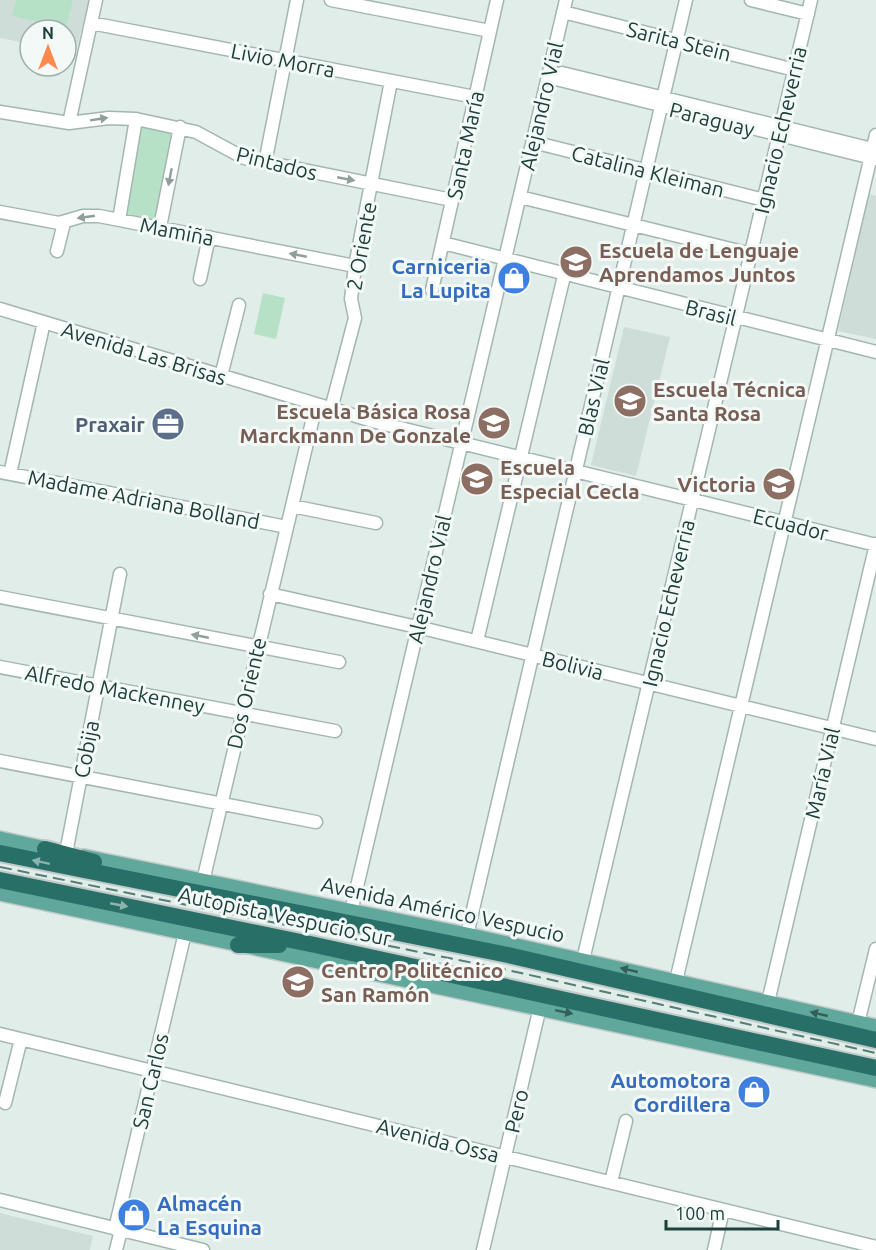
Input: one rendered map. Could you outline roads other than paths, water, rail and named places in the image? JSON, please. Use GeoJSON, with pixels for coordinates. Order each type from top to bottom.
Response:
{"type":"FeatureCollection","features":[{"type":"Feature","properties":{"kind":"highway"},"geometry":{"type":"LineString","coordinates":[[45,849],[242,904]]}},
{"type":"Feature","properties":{"kind":"highway","name":"Autopista Vespucio Sur"},"geometry":{"type":"LineString","coordinates":[[0,853],[242,904],[508,955],[876,1040]]}},
{"type":"Feature","properties":{"kind":"highway","name":"Autopista Vespucio Sur"},"geometry":{"type":"LineString","coordinates":[[0,880],[315,945],[876,1068]]}},
{"type":"Feature","properties":{"kind":"highway"},"geometry":{"type":"LineString","coordinates":[[238,945],[315,945]]}},
{"type":"Feature","properties":{"kind":"main road","name":"Avenida Américo Vespucio"},"geometry":{"type":"LineString","coordinates":[[0,839],[467,935],[876,1027]]}},
{"type":"Feature","properties":{"kind":"main road"},"geometry":{"type":"LineString","coordinates":[[0,893],[876,1080]]}},
{"type":"Feature","properties":{"kind":"street"},"geometry":{"type":"LineString","coordinates":[[69,123],[96,0]]}},
{"type":"Feature","properties":{"kind":"street"},"geometry":{"type":"LineString","coordinates":[[265,163],[297,0]]}},
{"type":"Feature","properties":{"kind":"street"},"geometry":{"type":"LineString","coordinates":[[331,0],[490,31]]}},
{"type":"Feature","properties":{"kind":"street","name":"Santa María"},"geometry":{"type":"LineString","coordinates":[[432,290],[497,0]]}},
{"type":"Feature","properties":{"kind":"street","name":"Blas Vial"},"geometry":{"type":"LineString","coordinates":[[467,935],[686,0]]}},
{"type":"Feature","properties":{"kind":"street"},"geometry":{"type":"LineString","coordinates":[[751,0],[808,14]]}},
{"type":"Feature","properties":{"kind":"street","name":"Ignacio Echeverria"},"geometry":{"type":"LineString","coordinates":[[583,960],[811,0]]}},
{"type":"Feature","properties":{"kind":"street","name":"Sarita Stein"},"geometry":{"type":"LineString","coordinates":[[565,6],[677,40],[795,70]]}},
{"type":"Feature","properties":{"kind":"street","name":"Alejandro Vial"},"geometry":{"type":"LineString","coordinates":[[351,912],[565,6]]}},
{"type":"Feature","properties":{"kind":"street","name":"Livio Morra"},"geometry":{"type":"LineString","coordinates":[[91,23],[475,98]]}},
{"type":"Feature","properties":{"kind":"street","name":"Paraguay"},"geometry":{"type":"LineString","coordinates":[[549,74],[874,154]]}},
{"type":"Feature","properties":{"kind":"street","name":"2 Oriente"},"geometry":{"type":"LineString","coordinates":[[331,409],[355,318],[351,299],[355,266],[391,81]]}},
{"type":"Feature","properties":{"kind":"street","name":"Pintados"},"geometry":{"type":"LineString","coordinates":[[0,111],[69,123],[109,118],[136,119],[180,128],[203,136],[238,156],[265,163],[453,200]]}},
{"type":"Feature","properties":{"kind":"street"},"geometry":{"type":"LineString","coordinates":[[119,220],[136,119]]}},
{"type":"Feature","properties":{"kind":"street"},"geometry":{"type":"LineString","coordinates":[[160,227],[180,128]]}},
{"type":"Feature","properties":{"kind":"street"},"geometry":{"type":"LineString","coordinates":[[676,981],[874,154],[876,135]]}},
{"type":"Feature","properties":{"kind":"street","name":"Catalina Kleiman"},"geometry":{"type":"LineString","coordinates":[[533,142],[764,200]]}},
{"type":"Feature","properties":{"kind":"street"},"geometry":{"type":"LineString","coordinates":[[520,197],[751,255]]}},
{"type":"Feature","properties":{"kind":"street","name":"Mamiña"},"geometry":{"type":"LineString","coordinates":[[0,212],[64,223],[88,215],[355,266]]}},
{"type":"Feature","properties":{"kind":"street"},"geometry":{"type":"LineString","coordinates":[[57,251],[64,223]]}},
{"type":"Feature","properties":{"kind":"street"},"geometry":{"type":"LineString","coordinates":[[200,279],[209,237]]}},
{"type":"Feature","properties":{"kind":"street","name":"Brasil"},"geometry":{"type":"LineString","coordinates":[[443,243],[564,276],[876,352]]}},
{"type":"Feature","properties":{"kind":"street"},"geometry":{"type":"LineString","coordinates":[[477,641],[564,276]]}},
{"type":"Feature","properties":{"kind":"street"},"geometry":{"type":"LineString","coordinates":[[221,376],[239,305]]}},
{"type":"Feature","properties":{"kind":"street","name":"Avenida Las Brisas"},"geometry":{"type":"LineString","coordinates":[[0,309],[316,405],[461,445]]}},
{"type":"Feature","properties":{"kind":"street"},"geometry":{"type":"LineString","coordinates":[[5,472],[44,322]]}},
{"type":"Feature","properties":{"kind":"street","name":"Dos Oriente"},"geometry":{"type":"LineString","coordinates":[[203,881],[316,405]]}},
{"type":"Feature","properties":{"kind":"street","name":"Ecuador"},"geometry":{"type":"LineString","coordinates":[[461,445],[876,545]]}},
{"type":"Feature","properties":{"kind":"street","name":"Madame Adriana Bolland"},"geometry":{"type":"LineString","coordinates":[[5,472],[287,526]]}},
{"type":"Feature","properties":{"kind":"street"},"geometry":{"type":"LineString","coordinates":[[292,506],[376,523]]}},
{"type":"Feature","properties":{"kind":"street","name":"María Vial"},"geometry":{"type":"LineString","coordinates":[[768,1002],[876,545]]}},
{"type":"Feature","properties":{"kind":"street","name":"Cobija"},"geometry":{"type":"LineString","coordinates":[[66,853],[120,574]]}},
{"type":"Feature","properties":{"kind":"street","name":"Bolivia"},"geometry":{"type":"LineString","coordinates":[[270,594],[477,641],[876,739]]}},
{"type":"Feature","properties":{"kind":"street"},"geometry":{"type":"LineString","coordinates":[[0,597],[339,662]]}},
{"type":"Feature","properties":{"kind":"street","name":"Alfredo Mackenney"},"geometry":{"type":"LineString","coordinates":[[0,667],[335,731]]}},
{"type":"Feature","properties":{"kind":"street"},"geometry":{"type":"LineString","coordinates":[[0,761],[316,822]]}},
{"type":"Feature","properties":{"kind":"street","name":"San Carlos"},"geometry":{"type":"LineString","coordinates":[[116,1250],[118,1229],[185,933]]}},
{"type":"Feature","properties":{"kind":"street"},"geometry":{"type":"LineString","coordinates":[[858,1023],[876,949]]}},
{"type":"Feature","properties":{"kind":"street","name":"Pero"},"geometry":{"type":"LineString","coordinates":[[483,1250],[540,1007]]}},
{"type":"Feature","properties":{"kind":"street","name":"Avenida Ossa"},"geometry":{"type":"LineString","coordinates":[[0,1034],[876,1247]]}},
{"type":"Feature","properties":{"kind":"street"},"geometry":{"type":"LineString","coordinates":[[5,1103],[21,1039]]}},
{"type":"Feature","properties":{"kind":"street"},"geometry":{"type":"LineString","coordinates":[[611,1182],[626,1120]]}},
{"type":"Feature","properties":{"kind":"street"},"geometry":{"type":"LineString","coordinates":[[0,1200],[203,1250]]}},
{"type":"Feature","properties":{"kind":"street"},"geometry":{"type":"LineString","coordinates":[[714,1250],[723,1210]]}},
{"type":"Feature","properties":{"kind":"railway"},"geometry":{"type":"LineString","coordinates":[[0,867],[503,969],[876,1053]]}},
{"type":"Feature","properties":{"kind":"place","name":"Escuela de Lenguaje Aprendamos Juntos"},"geometry":{"type":"Point","coordinates":[576,262]}},
{"type":"Feature","properties":{"kind":"place","name":"Carniceria La Lupita"},"geometry":{"type":"Point","coordinates":[514,278]}},
{"type":"Feature","properties":{"kind":"place","name":"Escuela Técnica Santa Rosa"},"geometry":{"type":"Point","coordinates":[630,401]}},
{"type":"Feature","properties":{"kind":"place","name":"Escuela Básica Rosa Marckmann De Gonzale"},"geometry":{"type":"Point","coordinates":[494,423]}},
{"type":"Feature","properties":{"kind":"place","name":"Praxair"},"geometry":{"type":"Point","coordinates":[168,424]}},
{"type":"Feature","properties":{"kind":"place","name":"Escuela Especial Cecla"},"geometry":{"type":"Point","coordinates":[477,479]}},
{"type":"Feature","properties":{"kind":"place","name":"Victoria"},"geometry":{"type":"Point","coordinates":[779,484]}},
{"type":"Feature","properties":{"kind":"place","name":"Centro Politécnico San Ramón"},"geometry":{"type":"Point","coordinates":[298,982]}},
{"type":"Feature","properties":{"kind":"place","name":"Automotora Cordillera"},"geometry":{"type":"Point","coordinates":[754,1092]}},
{"type":"Feature","properties":{"kind":"place","name":"Almacén La Esquina"},"geometry":{"type":"Point","coordinates":[134,1215]}}]}
